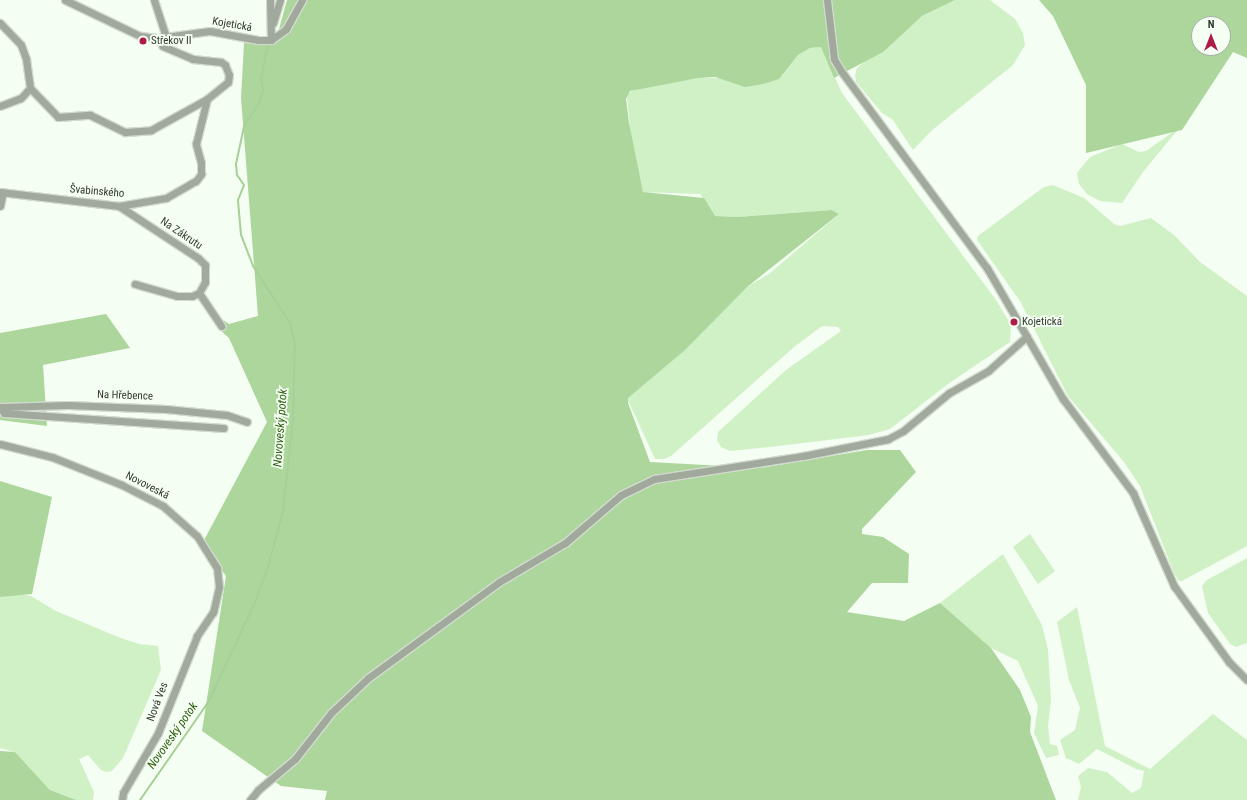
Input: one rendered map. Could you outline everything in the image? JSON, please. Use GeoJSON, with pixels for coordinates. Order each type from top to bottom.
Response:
{"type":"FeatureCollection","features":[{"type":"Feature","properties":{"kind":"street","name":"Kojetická"},"geometry":{"type":"LineString","coordinates":[[65,0],[140,36],[158,38],[210,31],[249,39],[271,40]]}},
{"type":"Feature","properties":{"kind":"street"},"geometry":{"type":"LineString","coordinates":[[154,0],[166,37]]}},
{"type":"Feature","properties":{"kind":"street"},"geometry":{"type":"LineString","coordinates":[[270,0],[273,25]]}},
{"type":"Feature","properties":{"kind":"street"},"geometry":{"type":"LineString","coordinates":[[271,40],[273,25],[280,0]]}},
{"type":"Feature","properties":{"kind":"street"},"geometry":{"type":"LineString","coordinates":[[271,40],[286,29],[302,0]]}},
{"type":"Feature","properties":{"kind":"street"},"geometry":{"type":"LineString","coordinates":[[827,0],[834,59],[841,71],[987,268],[1063,399],[1133,493],[1174,586],[1229,662],[1247,680]]}},
{"type":"Feature","properties":{"kind":"street"},"geometry":{"type":"LineString","coordinates":[[1,26],[21,45],[26,58],[30,88],[58,117],[90,115],[124,132],[138,133],[163,125],[207,99],[228,82],[229,75],[225,65],[213,60],[203,62],[193,59],[163,46],[158,38]]}},
{"type":"Feature","properties":{"kind":"street"},"geometry":{"type":"LineString","coordinates":[[0,106],[21,98],[30,88]]}},
{"type":"Feature","properties":{"kind":"street","name":"Švabinského"},"geometry":{"type":"LineString","coordinates":[[2,192],[119,206],[166,198],[196,181],[201,174],[202,163],[196,144],[207,99]]}},
{"type":"Feature","properties":{"kind":"street"},"geometry":{"type":"LineString","coordinates":[[0,206],[2,192]]}},
{"type":"Feature","properties":{"kind":"street","name":"Na Zákrutu"},"geometry":{"type":"LineString","coordinates":[[119,206],[198,258],[205,265],[205,282],[199,293]]}},
{"type":"Feature","properties":{"kind":"street"},"geometry":{"type":"LineString","coordinates":[[135,284],[177,296],[199,293],[221,326]]}},
{"type":"Feature","properties":{"kind":"street"},"geometry":{"type":"LineString","coordinates":[[250,800],[258,790],[295,759],[331,713],[368,678],[499,582],[565,543],[621,495],[654,479],[803,456],[888,440],[903,431],[950,393],[988,371],[1027,336]]}},
{"type":"Feature","properties":{"kind":"street","name":"Na Hřebence"},"geometry":{"type":"LineString","coordinates":[[0,407],[68,405],[166,409],[227,415],[247,422]]}},
{"type":"Feature","properties":{"kind":"street","name":"Na Hřebence"},"geometry":{"type":"LineString","coordinates":[[0,407],[4,413],[223,428]]}},
{"type":"Feature","properties":{"kind":"street","name":"Novoveská"},"geometry":{"type":"LineString","coordinates":[[0,444],[52,457],[122,485],[163,506],[197,536],[217,568],[219,587],[213,612]]}},
{"type":"Feature","properties":{"kind":"street","name":"Nová Ves"},"geometry":{"type":"LineString","coordinates":[[122,800],[123,793],[158,733],[197,636],[213,612]]}},
{"type":"Feature","properties":{"kind":"green space"},"geometry":{"type":"Polygon","coordinates":[[[287,0],[955,0],[922,16],[883,52],[834,78],[821,47],[810,48],[798,55],[779,79],[763,84],[745,87],[715,77],[698,78],[630,91],[626,99],[629,123],[643,192],[704,198],[715,216],[737,217],[832,210],[839,214],[747,287],[685,350],[628,398],[628,403],[650,462],[760,468],[867,450],[900,450],[916,472],[862,529],[862,534],[883,537],[909,554],[908,583],[872,583],[847,612],[904,621],[940,603],[991,648],[1020,690],[1031,717],[1030,732],[1056,800],[325,800],[327,791],[281,786],[202,731],[226,576],[202,544],[267,422],[229,338],[219,329],[202,305],[229,324],[258,316],[241,98],[244,43],[259,44],[276,40],[287,0]]]}},
{"type":"Feature","properties":{"kind":"green space"},"geometry":{"type":"Polygon","coordinates":[[[955,0],[990,0],[1015,19],[1023,33],[1025,45],[1013,65],[931,131],[913,150],[893,120],[882,113],[856,82],[855,75],[857,68],[922,16],[955,0]]]}},
{"type":"Feature","properties":{"kind":"green space"},"geometry":{"type":"Polygon","coordinates":[[[1039,0],[1247,0],[1247,58],[1233,52],[1231,55],[1231,16],[1191,16],[1191,56],[1230,56],[1182,130],[1086,153],[1086,85],[1053,16],[1039,0]]]}},
{"type":"Feature","properties":{"kind":"green space"},"geometry":{"type":"Polygon","coordinates":[[[821,47],[842,93],[996,300],[1011,325],[1010,342],[948,384],[890,429],[869,435],[770,447],[730,451],[721,447],[717,440],[718,432],[786,370],[841,331],[838,327],[822,326],[794,347],[671,456],[664,459],[655,459],[627,398],[740,291],[769,274],[839,214],[832,210],[737,217],[715,216],[711,215],[707,204],[700,194],[643,192],[631,140],[627,95],[634,89],[698,78],[779,79],[798,55],[810,48],[821,47]]]}},
{"type":"Feature","properties":{"kind":"green space"},"geometry":{"type":"Polygon","coordinates":[[[1180,127],[1143,172],[1122,203],[1100,201],[1087,194],[1079,184],[1077,173],[1090,157],[1122,144],[1139,152],[1146,151],[1180,127]]]}},
{"type":"Feature","properties":{"kind":"green space"},"geometry":{"type":"Polygon","coordinates":[[[1053,185],[1084,198],[1114,224],[1120,226],[1151,218],[1174,235],[1200,262],[1247,296],[1247,546],[1182,581],[1179,581],[1174,573],[1140,486],[1124,462],[1068,396],[1020,301],[977,240],[978,236],[1044,187],[1053,185]]]}},
{"type":"Feature","properties":{"kind":"green space"},"geometry":{"type":"Polygon","coordinates":[[[106,314],[130,348],[43,365],[47,426],[0,420],[0,333],[106,314]]]}},
{"type":"Feature","properties":{"kind":"green space"},"geometry":{"type":"Polygon","coordinates":[[[0,481],[52,497],[32,594],[0,597],[0,481]]]}},
{"type":"Feature","properties":{"kind":"green space"},"geometry":{"type":"Polygon","coordinates":[[[1030,534],[1055,571],[1038,584],[1013,547],[1030,534]]]}},
{"type":"Feature","properties":{"kind":"green space"},"geometry":{"type":"Polygon","coordinates":[[[1003,554],[1042,625],[1048,650],[1051,700],[1048,726],[1050,744],[1057,746],[1059,755],[1046,758],[1034,733],[1038,706],[1018,661],[991,648],[940,603],[1003,554]]]}},
{"type":"Feature","properties":{"kind":"green space"},"geometry":{"type":"Polygon","coordinates":[[[1247,558],[1247,643],[1236,647],[1230,644],[1208,613],[1202,586],[1207,580],[1247,558]]]}},
{"type":"Feature","properties":{"kind":"green space"},"geometry":{"type":"Polygon","coordinates":[[[17,594],[31,596],[56,611],[118,637],[139,644],[158,646],[161,670],[123,758],[112,771],[106,772],[101,770],[88,755],[79,759],[94,792],[93,800],[76,800],[50,790],[15,752],[0,748],[0,597],[17,594]]]}},
{"type":"Feature","properties":{"kind":"green space"},"geometry":{"type":"Polygon","coordinates":[[[1077,607],[1105,746],[1150,769],[1213,714],[1247,740],[1247,800],[1078,800],[1081,787],[1078,776],[1088,768],[1107,772],[1132,793],[1141,788],[1144,771],[1136,769],[1097,749],[1079,764],[1066,758],[1060,740],[1075,730],[1080,708],[1069,680],[1057,622],[1077,607]]]}},
{"type":"Feature","properties":{"kind":"green space"},"geometry":{"type":"Polygon","coordinates":[[[0,751],[15,752],[50,790],[76,800],[0,800],[0,751]]]}},
{"type":"Feature","properties":{"kind":"waterway","name":"Novoveský potok"},"geometry":{"type":"LineString","coordinates":[[140,800],[209,701],[256,600],[268,567],[283,511],[293,419],[295,344],[290,323],[253,266],[241,235],[238,200],[244,185],[237,175],[236,164],[244,126],[258,105],[263,91],[261,78],[268,45]]}},
{"type":"Feature","properties":{"kind":"place","name":"Střekov II"},"geometry":{"type":"Point","coordinates":[143,41]}},
{"type":"Feature","properties":{"kind":"place","name":"Kojetická"},"geometry":{"type":"Point","coordinates":[1014,322]}}]}
